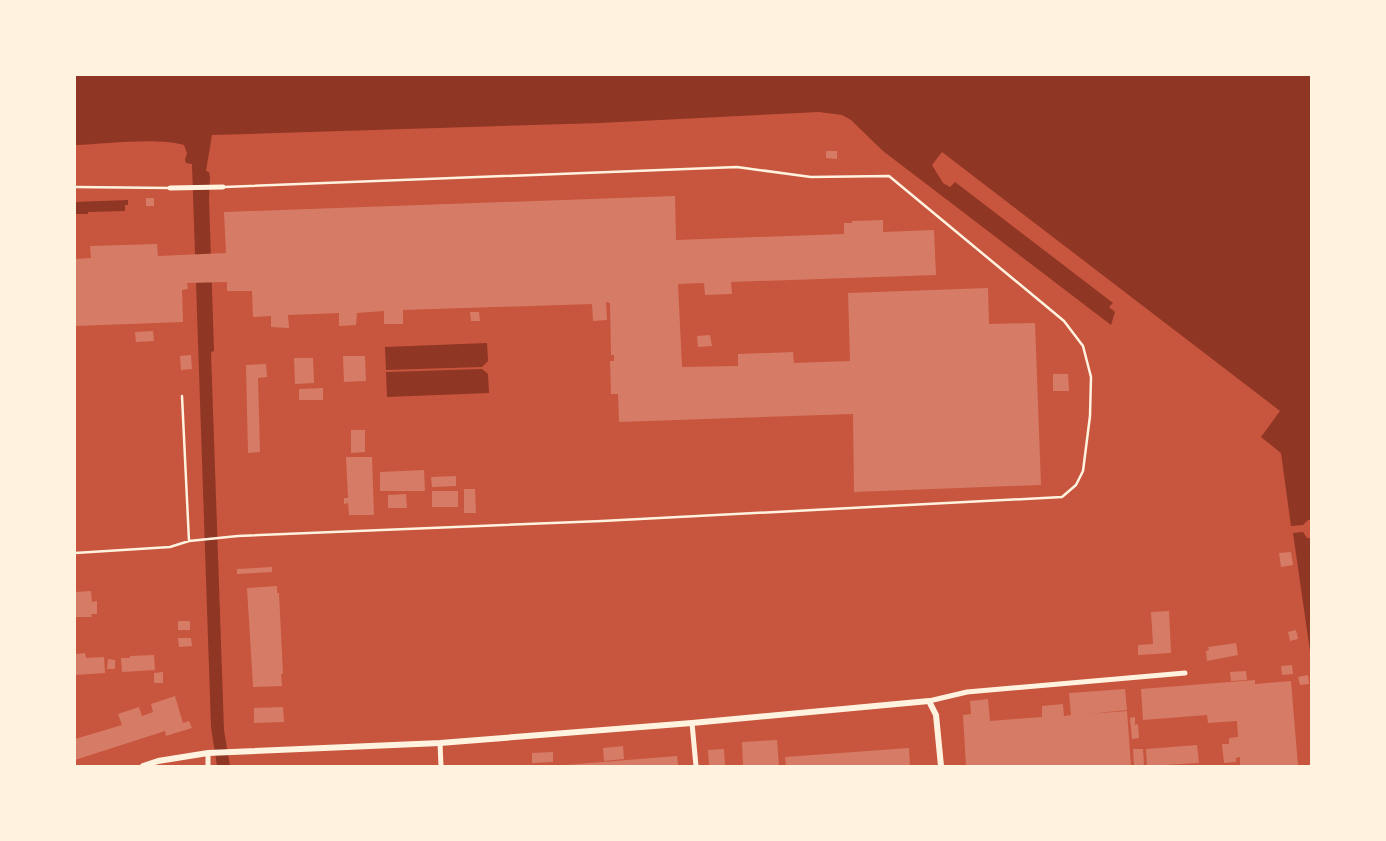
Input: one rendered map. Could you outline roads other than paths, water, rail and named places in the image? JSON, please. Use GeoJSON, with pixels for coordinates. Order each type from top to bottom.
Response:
{"type":"FeatureCollection","features":[{"type":"Feature","properties":{"kind":"street"},"geometry":{"type":"LineString","coordinates":[[170,188],[222,187]]}},
{"type":"Feature","properties":{"kind":"street"},"geometry":{"type":"LineString","coordinates":[[142,766],[158,761],[211,753],[440,743],[692,723],[929,701],[967,692],[1185,673]]}},
{"type":"Feature","properties":{"kind":"street"},"geometry":{"type":"LineString","coordinates":[[929,701],[936,715],[941,766]]}},
{"type":"Feature","properties":{"kind":"street"},"geometry":{"type":"LineString","coordinates":[[692,723],[696,766]]}},
{"type":"Feature","properties":{"kind":"street"},"geometry":{"type":"LineString","coordinates":[[440,743],[441,766]]}},
{"type":"Feature","properties":{"kind":"street"},"geometry":{"type":"LineString","coordinates":[[208,766],[211,753]]}},
{"type":"Feature","properties":{"kind":"lane"},"geometry":{"type":"LineString","coordinates":[[75,553],[170,547],[189,542],[238,536],[593,522],[1062,496],[1076,485],[1083,471],[1090,416],[1091,377],[1083,346],[1064,321],[888,176],[811,177],[737,167],[222,187]]}},
{"type":"Feature","properties":{"kind":"lane"},"geometry":{"type":"LineString","coordinates":[[75,187],[170,188]]}},
{"type":"Feature","properties":{"kind":"lane"},"geometry":{"type":"LineString","coordinates":[[182,396],[189,542]]}}]}
